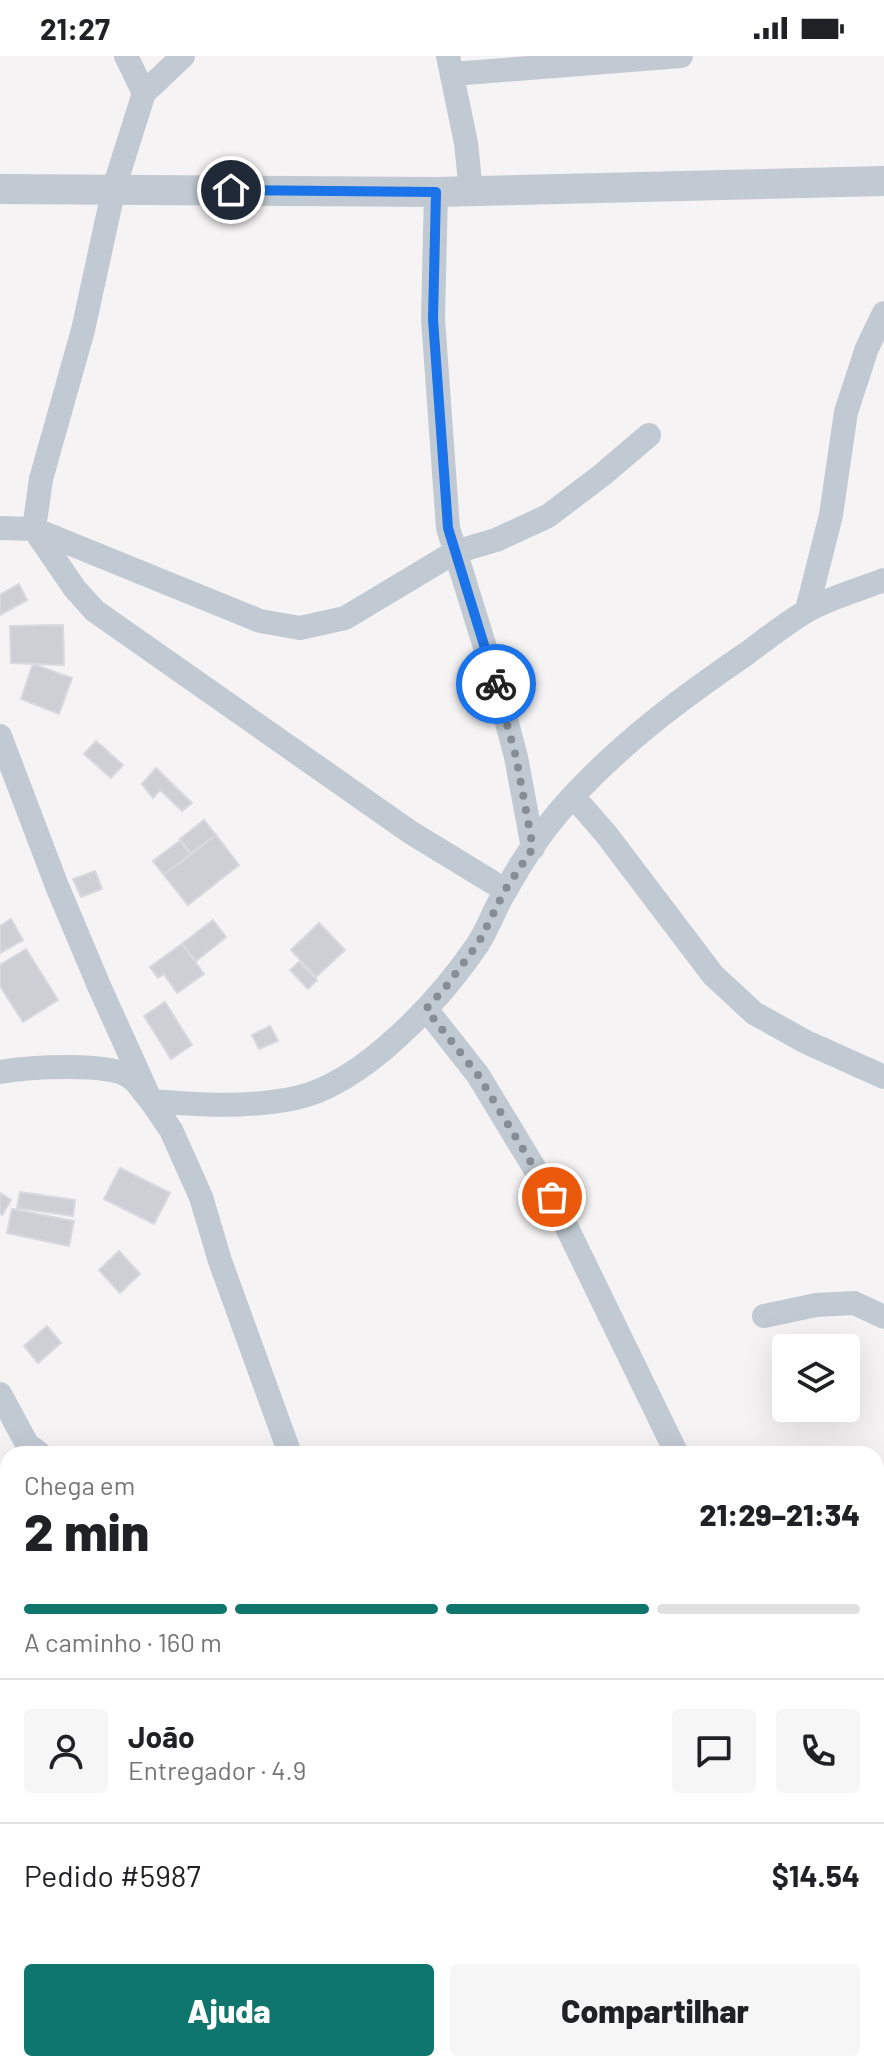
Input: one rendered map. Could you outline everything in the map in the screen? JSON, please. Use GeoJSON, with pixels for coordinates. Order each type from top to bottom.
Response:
{"type":"FeatureCollection","features":[{"type":"Feature","properties":{"kind":"street"},"geometry":{"type":"LineString","coordinates":[[126,56],[144,93]]}},
{"type":"Feature","properties":{"kind":"street"},"geometry":{"type":"LineString","coordinates":[[183,56],[144,93],[114,188],[83,330],[41,479],[34,529],[75,589],[95,611],[410,832],[505,890]]}},
{"type":"Feature","properties":{"kind":"street"},"geometry":{"type":"LineString","coordinates":[[471,191],[466,143],[450,65],[681,56]]}},
{"type":"Feature","properties":{"kind":"street"},"geometry":{"type":"LineString","coordinates":[[0,189],[436,192],[884,181]]}},
{"type":"Feature","properties":{"kind":"street"},"geometry":{"type":"LineString","coordinates":[[436,192],[433,319],[448,528],[505,716],[533,848]]}},
{"type":"Feature","properties":{"kind":"street"},"geometry":{"type":"LineString","coordinates":[[807,610],[831,515],[846,412],[867,348],[884,313]]}},
{"type":"Feature","properties":{"kind":"street"},"geometry":{"type":"LineString","coordinates":[[0,528],[34,529],[260,621],[300,628],[345,618],[455,552],[496,540],[548,516],[649,435]]}},
{"type":"Feature","properties":{"kind":"street"},"geometry":{"type":"LineString","coordinates":[[151,1101],[204,1106],[299,1097],[339,1080],[384,1050],[445,988],[479,942],[505,890],[533,848],[573,796],[667,708],[807,610],[884,580]]}},
{"type":"Feature","properties":{"kind":"street"},"geometry":{"type":"LineString","coordinates":[[0,736],[57,886],[151,1101]]}},
{"type":"Feature","properties":{"kind":"street"},"geometry":{"type":"LineString","coordinates":[[573,796],[606,834],[713,975],[754,1013],[806,1042],[884,1077]]}},
{"type":"Feature","properties":{"kind":"street"},"geometry":{"type":"LineString","coordinates":[[426,1009],[478,1075],[552,1197],[673,1446]]}},
{"type":"Feature","properties":{"kind":"street"},"geometry":{"type":"LineString","coordinates":[[0,1072],[57,1066],[103,1070],[129,1076],[151,1101],[171,1130],[201,1197],[220,1261],[287,1446]]}},
{"type":"Feature","properties":{"kind":"street"},"geometry":{"type":"LineString","coordinates":[[764,1316],[816,1305],[854,1303],[884,1317]]}},
{"type":"Feature","properties":{"kind":"street"},"geometry":{"type":"LineString","coordinates":[[0,1394],[30,1446]]}},
{"type":"Feature","properties":{"kind":"building"},"geometry":{"type":"Polygon","coordinates":[[[19,584],[27,600],[0,615],[0,595],[19,584]]]}},
{"type":"Feature","properties":{"kind":"building"},"geometry":{"type":"Polygon","coordinates":[[[63,625],[64,665],[11,663],[10,626],[63,625]]]}},
{"type":"Feature","properties":{"kind":"building"},"geometry":{"type":"Polygon","coordinates":[[[33,664],[72,678],[59,714],[21,699],[33,664]]]}},
{"type":"Feature","properties":{"kind":"building"},"geometry":{"type":"Polygon","coordinates":[[[96,741],[123,765],[111,778],[84,754],[96,741]]]}},
{"type":"Feature","properties":{"kind":"building"},"geometry":{"type":"Polygon","coordinates":[[[156,768],[192,803],[182,811],[160,790],[153,798],[142,784],[156,768]]]}},
{"type":"Feature","properties":{"kind":"building"},"geometry":{"type":"Polygon","coordinates":[[[204,820],[216,835],[191,853],[180,839],[204,820]]]}},
{"type":"Feature","properties":{"kind":"building"},"geometry":{"type":"Polygon","coordinates":[[[216,835],[239,865],[188,905],[164,875],[216,835]]]}},
{"type":"Feature","properties":{"kind":"building"},"geometry":{"type":"Polygon","coordinates":[[[180,841],[190,854],[164,875],[153,861],[180,841]]]}},
{"type":"Feature","properties":{"kind":"building"},"geometry":{"type":"Polygon","coordinates":[[[95,871],[102,889],[81,897],[73,879],[95,871]]]}},
{"type":"Feature","properties":{"kind":"building"},"geometry":{"type":"Polygon","coordinates":[[[11,919],[23,940],[0,953],[0,926],[11,919]]]}},
{"type":"Feature","properties":{"kind":"building"},"geometry":{"type":"Polygon","coordinates":[[[213,920],[226,937],[196,961],[182,944],[213,920]]]}},
{"type":"Feature","properties":{"kind":"building"},"geometry":{"type":"Polygon","coordinates":[[[319,923],[345,950],[316,977],[291,950],[319,923]]]}},
{"type":"Feature","properties":{"kind":"building"},"geometry":{"type":"Polygon","coordinates":[[[182,944],[204,974],[177,993],[164,974],[158,978],[150,967],[182,944]]]}},
{"type":"Feature","properties":{"kind":"building"},"geometry":{"type":"Polygon","coordinates":[[[26,949],[58,1000],[23,1022],[0,986],[0,965],[26,949]]]}},
{"type":"Feature","properties":{"kind":"building"},"geometry":{"type":"Polygon","coordinates":[[[299,962],[317,980],[308,989],[290,970],[299,962]]]}},
{"type":"Feature","properties":{"kind":"building"},"geometry":{"type":"Polygon","coordinates":[[[165,1002],[192,1045],[171,1059],[144,1016],[165,1002]]]}},
{"type":"Feature","properties":{"kind":"building"},"geometry":{"type":"Polygon","coordinates":[[[270,1026],[278,1041],[259,1049],[252,1035],[270,1026]]]}},
{"type":"Feature","properties":{"kind":"building"},"geometry":{"type":"Polygon","coordinates":[[[120,1168],[170,1193],[154,1224],[104,1199],[120,1168]]]}},
{"type":"Feature","properties":{"kind":"building"},"geometry":{"type":"Polygon","coordinates":[[[20,1192],[75,1200],[73,1216],[17,1208],[20,1192]]]}},
{"type":"Feature","properties":{"kind":"building"},"geometry":{"type":"Polygon","coordinates":[[[0,1193],[11,1200],[2,1215],[0,1213],[0,1193]]]}},
{"type":"Feature","properties":{"kind":"building"},"geometry":{"type":"Polygon","coordinates":[[[12,1209],[74,1221],[69,1246],[7,1233],[12,1209]]]}},
{"type":"Feature","properties":{"kind":"building"},"geometry":{"type":"Polygon","coordinates":[[[119,1251],[140,1274],[120,1293],[99,1270],[119,1251]]]}},
{"type":"Feature","properties":{"kind":"building"},"geometry":{"type":"Polygon","coordinates":[[[47,1326],[61,1343],[38,1363],[24,1346],[47,1326]]]}},
{"type":"Feature","properties":{"kind":"way so far"},"geometry":{"type":"LineString","coordinates":[[496,684],[516,757],[533,848],[505,890],[479,942],[426,1009],[478,1075],[552,1197]]}},
{"type":"Feature","properties":{"kind":"route"},"geometry":{"type":"LineString","coordinates":[[231,190],[436,192],[433,319],[448,528],[496,684]]}}]}
